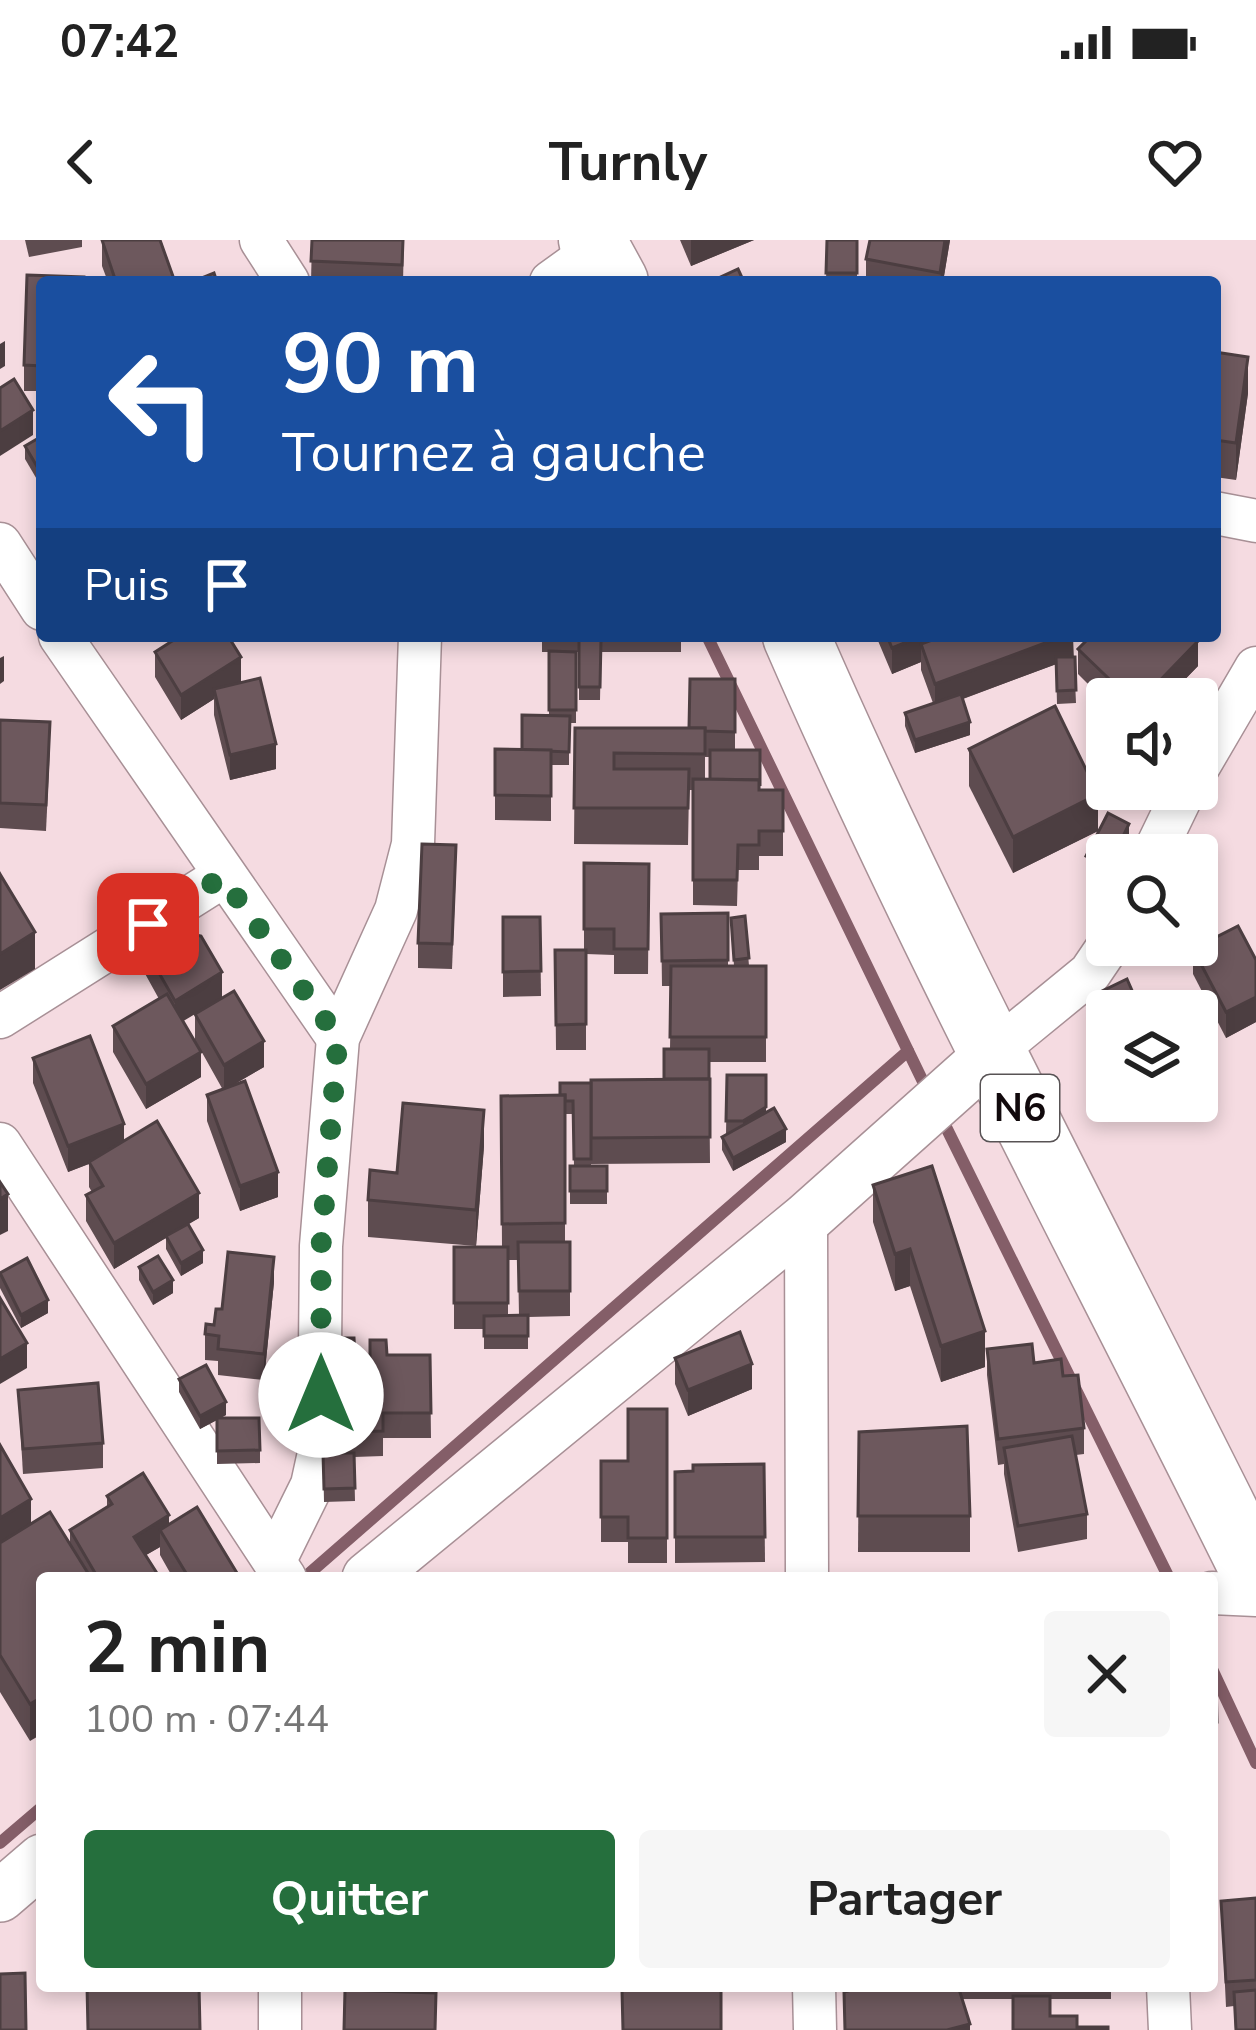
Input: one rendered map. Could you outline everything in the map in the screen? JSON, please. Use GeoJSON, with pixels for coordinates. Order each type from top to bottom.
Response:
{"type":"FeatureCollection","features":[{"type":"Feature","properties":{"kind":"main road","name":"N6"},"geometry":{"type":"LineString","coordinates":[[799,642],[991,1054],[1256,1575]]}},
{"type":"Feature","properties":{"kind":"street"},"geometry":{"type":"LineString","coordinates":[[261,240],[284,276]]}},
{"type":"Feature","properties":{"kind":"street"},"geometry":{"type":"LineString","coordinates":[[1221,514],[1256,521]]}},
{"type":"Feature","properties":{"kind":"street"},"geometry":{"type":"LineString","coordinates":[[0,544],[36,600]]}},
{"type":"Feature","properties":{"kind":"street"},"geometry":{"type":"LineString","coordinates":[[64,642],[222,877],[338,1038]]}},
{"type":"Feature","properties":{"kind":"street"},"geometry":{"type":"LineString","coordinates":[[280,1569],[319,1453],[321,1246],[338,1038],[396,910],[413,844],[420,642]]}},
{"type":"Feature","properties":{"kind":"street"},"geometry":{"type":"LineString","coordinates":[[1218,733],[1256,668]]}},
{"type":"Feature","properties":{"kind":"street"},"geometry":{"type":"LineString","coordinates":[[0,1017],[222,877]]}},
{"type":"Feature","properties":{"kind":"street"},"geometry":{"type":"LineString","coordinates":[[375,1572],[806,1219],[1094,966]]}},
{"type":"Feature","properties":{"kind":"street"},"geometry":{"type":"LineString","coordinates":[[0,1144],[280,1569]]}},
{"type":"Feature","properties":{"kind":"street"},"geometry":{"type":"LineString","coordinates":[[806,1219],[807,1572]]}},
{"type":"Feature","properties":{"kind":"street"},"geometry":{"type":"LineString","coordinates":[[1218,1593],[1256,1595]]}},
{"type":"Feature","properties":{"kind":"street"},"geometry":{"type":"LineString","coordinates":[[0,1896],[36,1865]]}},
{"type":"Feature","properties":{"kind":"street"},"geometry":{"type":"LineString","coordinates":[[280,1992],[280,2030]]}},
{"type":"Feature","properties":{"kind":"street"},"geometry":{"type":"LineString","coordinates":[[814,1992],[815,2030]]}},
{"type":"Feature","properties":{"kind":"building"},"geometry":{"type":"Polygon","coordinates":[[[102,240],[160,240],[173,276],[114,276],[102,240]]]}},
{"type":"Feature","properties":{"kind":"building"},"geometry":{"type":"Polygon","coordinates":[[[312,240],[403,240],[402,265],[311,261],[312,240]]]}},
{"type":"Feature","properties":{"kind":"building"},"geometry":{"type":"Polygon","coordinates":[[[827,240],[857,240],[857,273],[826,273],[827,240]]]}},
{"type":"Feature","properties":{"kind":"building"},"geometry":{"type":"Polygon","coordinates":[[[870,240],[945,240],[940,273],[866,259],[870,240]]]}},
{"type":"Feature","properties":{"kind":"building"},"geometry":{"type":"Polygon","coordinates":[[[27,275],[56,276],[36,276],[36,366],[24,365],[27,275]]]}},
{"type":"Feature","properties":{"kind":"building"},"geometry":{"type":"Polygon","coordinates":[[[1221,353],[1248,357],[1236,443],[1221,441],[1221,353]]]}},
{"type":"Feature","properties":{"kind":"building"},"geometry":{"type":"Polygon","coordinates":[[[14,379],[33,410],[0,431],[0,388],[14,379]]]}},
{"type":"Feature","properties":{"kind":"building"},"geometry":{"type":"Polygon","coordinates":[[[36,440],[36,465],[25,446],[36,440]]]}},
{"type":"Feature","properties":{"kind":"building"},"geometry":{"type":"Polygon","coordinates":[[[171,642],[232,642],[241,657],[181,695],[155,652],[171,642]]]}},
{"type":"Feature","properties":{"kind":"building"},"geometry":{"type":"Polygon","coordinates":[[[579,642],[601,642],[600,687],[579,687],[579,642]]]}},
{"type":"Feature","properties":{"kind":"building"},"geometry":{"type":"Polygon","coordinates":[[[926,642],[1048,642],[935,684],[921,644],[926,642]]]}},
{"type":"Feature","properties":{"kind":"building"},"geometry":{"type":"Polygon","coordinates":[[[1085,642],[1197,642],[1162,678],[1108,678],[1078,649],[1085,642]]]}},
{"type":"Feature","properties":{"kind":"building"},"geometry":{"type":"Polygon","coordinates":[[[549,651],[576,652],[576,710],[549,710],[549,651]]]}},
{"type":"Feature","properties":{"kind":"building"},"geometry":{"type":"Polygon","coordinates":[[[1056,657],[1075,657],[1076,690],[1057,691],[1056,657]]]}},
{"type":"Feature","properties":{"kind":"building"},"geometry":{"type":"Polygon","coordinates":[[[260,678],[276,744],[230,755],[214,689],[260,678]]]}},
{"type":"Feature","properties":{"kind":"building"},"geometry":{"type":"Polygon","coordinates":[[[690,679],[735,679],[735,732],[689,728],[690,679]]]}},
{"type":"Feature","properties":{"kind":"building"},"geometry":{"type":"Polygon","coordinates":[[[961,694],[970,722],[915,740],[905,713],[961,694]]]}},
{"type":"Feature","properties":{"kind":"building"},"geometry":{"type":"Polygon","coordinates":[[[1055,706],[1086,769],[1086,800],[1013,837],[969,749],[1055,706]]]}},
{"type":"Feature","properties":{"kind":"building"},"geometry":{"type":"Polygon","coordinates":[[[522,715],[570,716],[569,752],[522,750],[522,715]]]}},
{"type":"Feature","properties":{"kind":"building"},"geometry":{"type":"Polygon","coordinates":[[[0,720],[50,722],[46,805],[0,803],[0,720]]]}},
{"type":"Feature","properties":{"kind":"building"},"geometry":{"type":"Polygon","coordinates":[[[575,728],[705,728],[705,754],[614,753],[614,769],[689,769],[688,808],[574,808],[575,728]]]}},
{"type":"Feature","properties":{"kind":"building"},"geometry":{"type":"Polygon","coordinates":[[[495,749],[551,750],[551,796],[495,795],[495,749]]]}},
{"type":"Feature","properties":{"kind":"building"},"geometry":{"type":"Polygon","coordinates":[[[710,750],[760,750],[760,786],[759,780],[710,779],[710,750]]]}},
{"type":"Feature","properties":{"kind":"building"},"geometry":{"type":"Polygon","coordinates":[[[693,779],[759,780],[759,790],[783,790],[783,831],[759,831],[759,845],[738,845],[737,880],[693,880],[693,779]]]}},
{"type":"Feature","properties":{"kind":"building"},"geometry":{"type":"Polygon","coordinates":[[[1108,813],[1129,824],[1124,834],[1097,834],[1108,813]]]}},
{"type":"Feature","properties":{"kind":"building"},"geometry":{"type":"Polygon","coordinates":[[[422,844],[456,845],[452,944],[418,943],[422,844]]]}},
{"type":"Feature","properties":{"kind":"building"},"geometry":{"type":"Polygon","coordinates":[[[584,863],[649,864],[648,949],[614,949],[614,929],[584,929],[584,863]]]}},
{"type":"Feature","properties":{"kind":"building"},"geometry":{"type":"Polygon","coordinates":[[[0,874],[35,932],[0,954],[0,874]]]}},
{"type":"Feature","properties":{"kind":"building"},"geometry":{"type":"Polygon","coordinates":[[[728,913],[728,960],[662,961],[661,914],[728,913]]]}},
{"type":"Feature","properties":{"kind":"building"},"geometry":{"type":"Polygon","coordinates":[[[745,916],[749,958],[734,960],[731,918],[745,916]]]}},
{"type":"Feature","properties":{"kind":"building"},"geometry":{"type":"Polygon","coordinates":[[[503,917],[540,917],[541,971],[503,972],[503,917]]]}},
{"type":"Feature","properties":{"kind":"building"},"geometry":{"type":"Polygon","coordinates":[[[1238,926],[1256,960],[1256,997],[1226,1012],[1202,966],[1218,966],[1218,936],[1238,926]]]}},
{"type":"Feature","properties":{"kind":"building"},"geometry":{"type":"Polygon","coordinates":[[[170,929],[201,936],[222,972],[175,1001],[143,945],[170,929]]]}},
{"type":"Feature","properties":{"kind":"building"},"geometry":{"type":"Polygon","coordinates":[[[555,950],[586,950],[586,1024],[556,1025],[555,950]]]}},
{"type":"Feature","properties":{"kind":"building"},"geometry":{"type":"Polygon","coordinates":[[[671,966],[766,966],[766,1037],[670,1037],[671,966]]]}},
{"type":"Feature","properties":{"kind":"building"},"geometry":{"type":"Polygon","coordinates":[[[1127,979],[1132,990],[1104,990],[1127,979]]]}},
{"type":"Feature","properties":{"kind":"building"},"geometry":{"type":"Polygon","coordinates":[[[234,991],[264,1041],[224,1065],[195,1014],[234,991]]]}},
{"type":"Feature","properties":{"kind":"building"},"geometry":{"type":"Polygon","coordinates":[[[167,994],[201,1052],[146,1084],[113,1026],[167,994]]]}},
{"type":"Feature","properties":{"kind":"building"},"geometry":{"type":"Polygon","coordinates":[[[90,1036],[124,1124],[68,1146],[33,1058],[90,1036]]]}},
{"type":"Feature","properties":{"kind":"building"},"geometry":{"type":"Polygon","coordinates":[[[664,1049],[709,1049],[709,1079],[664,1079],[664,1049]]]}},
{"type":"Feature","properties":{"kind":"building"},"geometry":{"type":"Polygon","coordinates":[[[727,1075],[766,1075],[766,1107],[743,1121],[726,1121],[727,1075]]]}},
{"type":"Feature","properties":{"kind":"building"},"geometry":{"type":"Polygon","coordinates":[[[710,1079],[710,1137],[591,1138],[591,1080],[710,1079]]]}},
{"type":"Feature","properties":{"kind":"building"},"geometry":{"type":"Polygon","coordinates":[[[245,1081],[278,1172],[240,1186],[207,1095],[245,1081]]]}},
{"type":"Feature","properties":{"kind":"building"},"geometry":{"type":"Polygon","coordinates":[[[560,1083],[591,1083],[591,1159],[574,1159],[573,1101],[560,1095],[560,1083]]]}},
{"type":"Feature","properties":{"kind":"building"},"geometry":{"type":"Polygon","coordinates":[[[565,1095],[565,1223],[502,1224],[501,1096],[565,1095]]]}},
{"type":"Feature","properties":{"kind":"building"},"geometry":{"type":"Polygon","coordinates":[[[403,1103],[484,1110],[476,1210],[368,1200],[370,1170],[397,1173],[403,1103]]]}},
{"type":"Feature","properties":{"kind":"building"},"geometry":{"type":"Polygon","coordinates":[[[774,1108],[786,1129],[733,1158],[722,1137],[774,1108]]]}},
{"type":"Feature","properties":{"kind":"building"},"geometry":{"type":"Polygon","coordinates":[[[157,1121],[199,1193],[114,1243],[86,1195],[103,1186],[89,1162],[157,1121]]]}},
{"type":"Feature","properties":{"kind":"building"},"geometry":{"type":"Polygon","coordinates":[[[570,1166],[607,1166],[607,1191],[570,1191],[570,1166]]]}},
{"type":"Feature","properties":{"kind":"building"},"geometry":{"type":"Polygon","coordinates":[[[932,1166],[985,1331],[941,1346],[910,1249],[895,1254],[873,1185],[932,1166]]]}},
{"type":"Feature","properties":{"kind":"building"},"geometry":{"type":"Polygon","coordinates":[[[188,1224],[203,1250],[181,1263],[166,1236],[188,1224]]]}},
{"type":"Feature","properties":{"kind":"building"},"geometry":{"type":"Polygon","coordinates":[[[518,1242],[570,1242],[570,1291],[519,1291],[518,1242]]]}},
{"type":"Feature","properties":{"kind":"building"},"geometry":{"type":"Polygon","coordinates":[[[454,1247],[508,1247],[508,1303],[454,1303],[454,1247]]]}},
{"type":"Feature","properties":{"kind":"building"},"geometry":{"type":"Polygon","coordinates":[[[228,1252],[274,1257],[264,1354],[218,1349],[219,1336],[205,1334],[206,1324],[214,1325],[216,1309],[222,1309],[228,1252]]]}},
{"type":"Feature","properties":{"kind":"building"},"geometry":{"type":"Polygon","coordinates":[[[158,1256],[173,1280],[153,1292],[139,1267],[158,1256]]]}},
{"type":"Feature","properties":{"kind":"building"},"geometry":{"type":"Polygon","coordinates":[[[27,1258],[48,1300],[21,1315],[0,1273],[27,1258]]]}},
{"type":"Feature","properties":{"kind":"building"},"geometry":{"type":"Polygon","coordinates":[[[0,1298],[27,1343],[0,1359],[0,1298]]]}},
{"type":"Feature","properties":{"kind":"building"},"geometry":{"type":"Polygon","coordinates":[[[528,1315],[528,1336],[484,1336],[484,1316],[528,1315]]]}},
{"type":"Feature","properties":{"kind":"building"},"geometry":{"type":"Polygon","coordinates":[[[740,1332],[752,1364],[688,1390],[675,1358],[740,1332]]]}},
{"type":"Feature","properties":{"kind":"building"},"geometry":{"type":"Polygon","coordinates":[[[333,1338],[354,1338],[355,1356],[370,1356],[370,1340],[386,1340],[387,1355],[430,1355],[431,1413],[383,1413],[383,1431],[334,1432],[333,1338]]]}},
{"type":"Feature","properties":{"kind":"building"},"geometry":{"type":"Polygon","coordinates":[[[1032,1344],[1034,1363],[1061,1359],[1063,1376],[1078,1375],[1084,1428],[998,1439],[987,1349],[1032,1344]]]}},
{"type":"Feature","properties":{"kind":"building"},"geometry":{"type":"Polygon","coordinates":[[[206,1365],[226,1402],[200,1416],[179,1379],[206,1365]]]}},
{"type":"Feature","properties":{"kind":"building"},"geometry":{"type":"Polygon","coordinates":[[[98,1383],[103,1443],[23,1449],[18,1390],[98,1383]]]}},
{"type":"Feature","properties":{"kind":"building"},"geometry":{"type":"Polygon","coordinates":[[[628,1409],[667,1409],[667,1538],[628,1538],[628,1517],[601,1517],[601,1461],[628,1461],[628,1409]]]}},
{"type":"Feature","properties":{"kind":"building"},"geometry":{"type":"Polygon","coordinates":[[[217,1418],[259,1418],[260,1450],[217,1451],[217,1418]]]}},
{"type":"Feature","properties":{"kind":"building"},"geometry":{"type":"Polygon","coordinates":[[[967,1426],[970,1516],[858,1516],[859,1432],[967,1426]]]}},
{"type":"Feature","properties":{"kind":"building"},"geometry":{"type":"Polygon","coordinates":[[[1072,1436],[1087,1514],[1018,1526],[1004,1448],[1072,1436]]]}},
{"type":"Feature","properties":{"kind":"building"},"geometry":{"type":"Polygon","coordinates":[[[0,1445],[31,1499],[0,1518],[0,1445]]]}},
{"type":"Feature","properties":{"kind":"building"},"geometry":{"type":"Polygon","coordinates":[[[323,1453],[354,1453],[355,1488],[324,1489],[323,1453]]]}},
{"type":"Feature","properties":{"kind":"building"},"geometry":{"type":"Polygon","coordinates":[[[764,1464],[765,1537],[675,1537],[675,1472],[693,1471],[693,1465],[764,1464]]]}},
{"type":"Feature","properties":{"kind":"building"},"geometry":{"type":"Polygon","coordinates":[[[143,1473],[169,1515],[134,1537],[156,1572],[94,1572],[70,1530],[112,1504],[107,1496],[143,1473]]]}},
{"type":"Feature","properties":{"kind":"building"},"geometry":{"type":"Polygon","coordinates":[[[197,1507],[236,1572],[185,1572],[160,1530],[197,1507]]]}},
{"type":"Feature","properties":{"kind":"building"},"geometry":{"type":"Polygon","coordinates":[[[50,1512],[87,1572],[36,1572],[36,1700],[30,1704],[0,1655],[0,1543],[50,1512]]]}},
{"type":"Feature","properties":{"kind":"building"},"geometry":{"type":"Polygon","coordinates":[[[1256,1898],[1256,1980],[1226,1982],[1221,1901],[1256,1898]]]}},
{"type":"Feature","properties":{"kind":"building"},"geometry":{"type":"Polygon","coordinates":[[[25,1973],[26,2030],[0,2030],[0,1974],[25,1973]]]}},
{"type":"Feature","properties":{"kind":"building"},"geometry":{"type":"Polygon","coordinates":[[[1256,1990],[1256,2030],[1236,2030],[1234,1992],[1256,1990]]]}},
{"type":"Feature","properties":{"kind":"building"},"geometry":{"type":"Polygon","coordinates":[[[87,1992],[199,1992],[200,2030],[88,2030],[87,1992]]]}},
{"type":"Feature","properties":{"kind":"building"},"geometry":{"type":"Polygon","coordinates":[[[345,1992],[436,1993],[435,2030],[344,2030],[345,1992]]]}},
{"type":"Feature","properties":{"kind":"building"},"geometry":{"type":"Polygon","coordinates":[[[622,1992],[721,1992],[721,2030],[623,2030],[622,1992]]]}},
{"type":"Feature","properties":{"kind":"building"},"geometry":{"type":"Polygon","coordinates":[[[844,1992],[960,1992],[970,2024],[947,2030],[845,2030],[844,1992]]]}},
{"type":"Feature","properties":{"kind":"building"},"geometry":{"type":"Polygon","coordinates":[[[1013,1996],[1050,1996],[1050,2016],[1077,2016],[1077,2027],[1108,2030],[1013,2030],[1013,1996]]]}},
{"type":"Feature","properties":{"kind":"waterway"},"geometry":{"type":"LineString","coordinates":[[710,642],[929,1094]]}},
{"type":"Feature","properties":{"kind":"waterway"},"geometry":{"type":"LineString","coordinates":[[311,1572],[908,1051]]}},
{"type":"Feature","properties":{"kind":"waterway"},"geometry":{"type":"LineString","coordinates":[[941,1117],[1166,1572]]}},
{"type":"Feature","properties":{"kind":"waterway"},"geometry":{"type":"LineString","coordinates":[[1218,1682],[1256,1763]]}},
{"type":"Feature","properties":{"kind":"waterway"},"geometry":{"type":"LineString","coordinates":[[0,1843],[36,1812]]}},
{"type":"Feature","properties":{"kind":"route"},"geometry":{"type":"LineString","coordinates":[[148,924],[222,877],[338,1038],[321,1246],[321,1395]]}}]}
